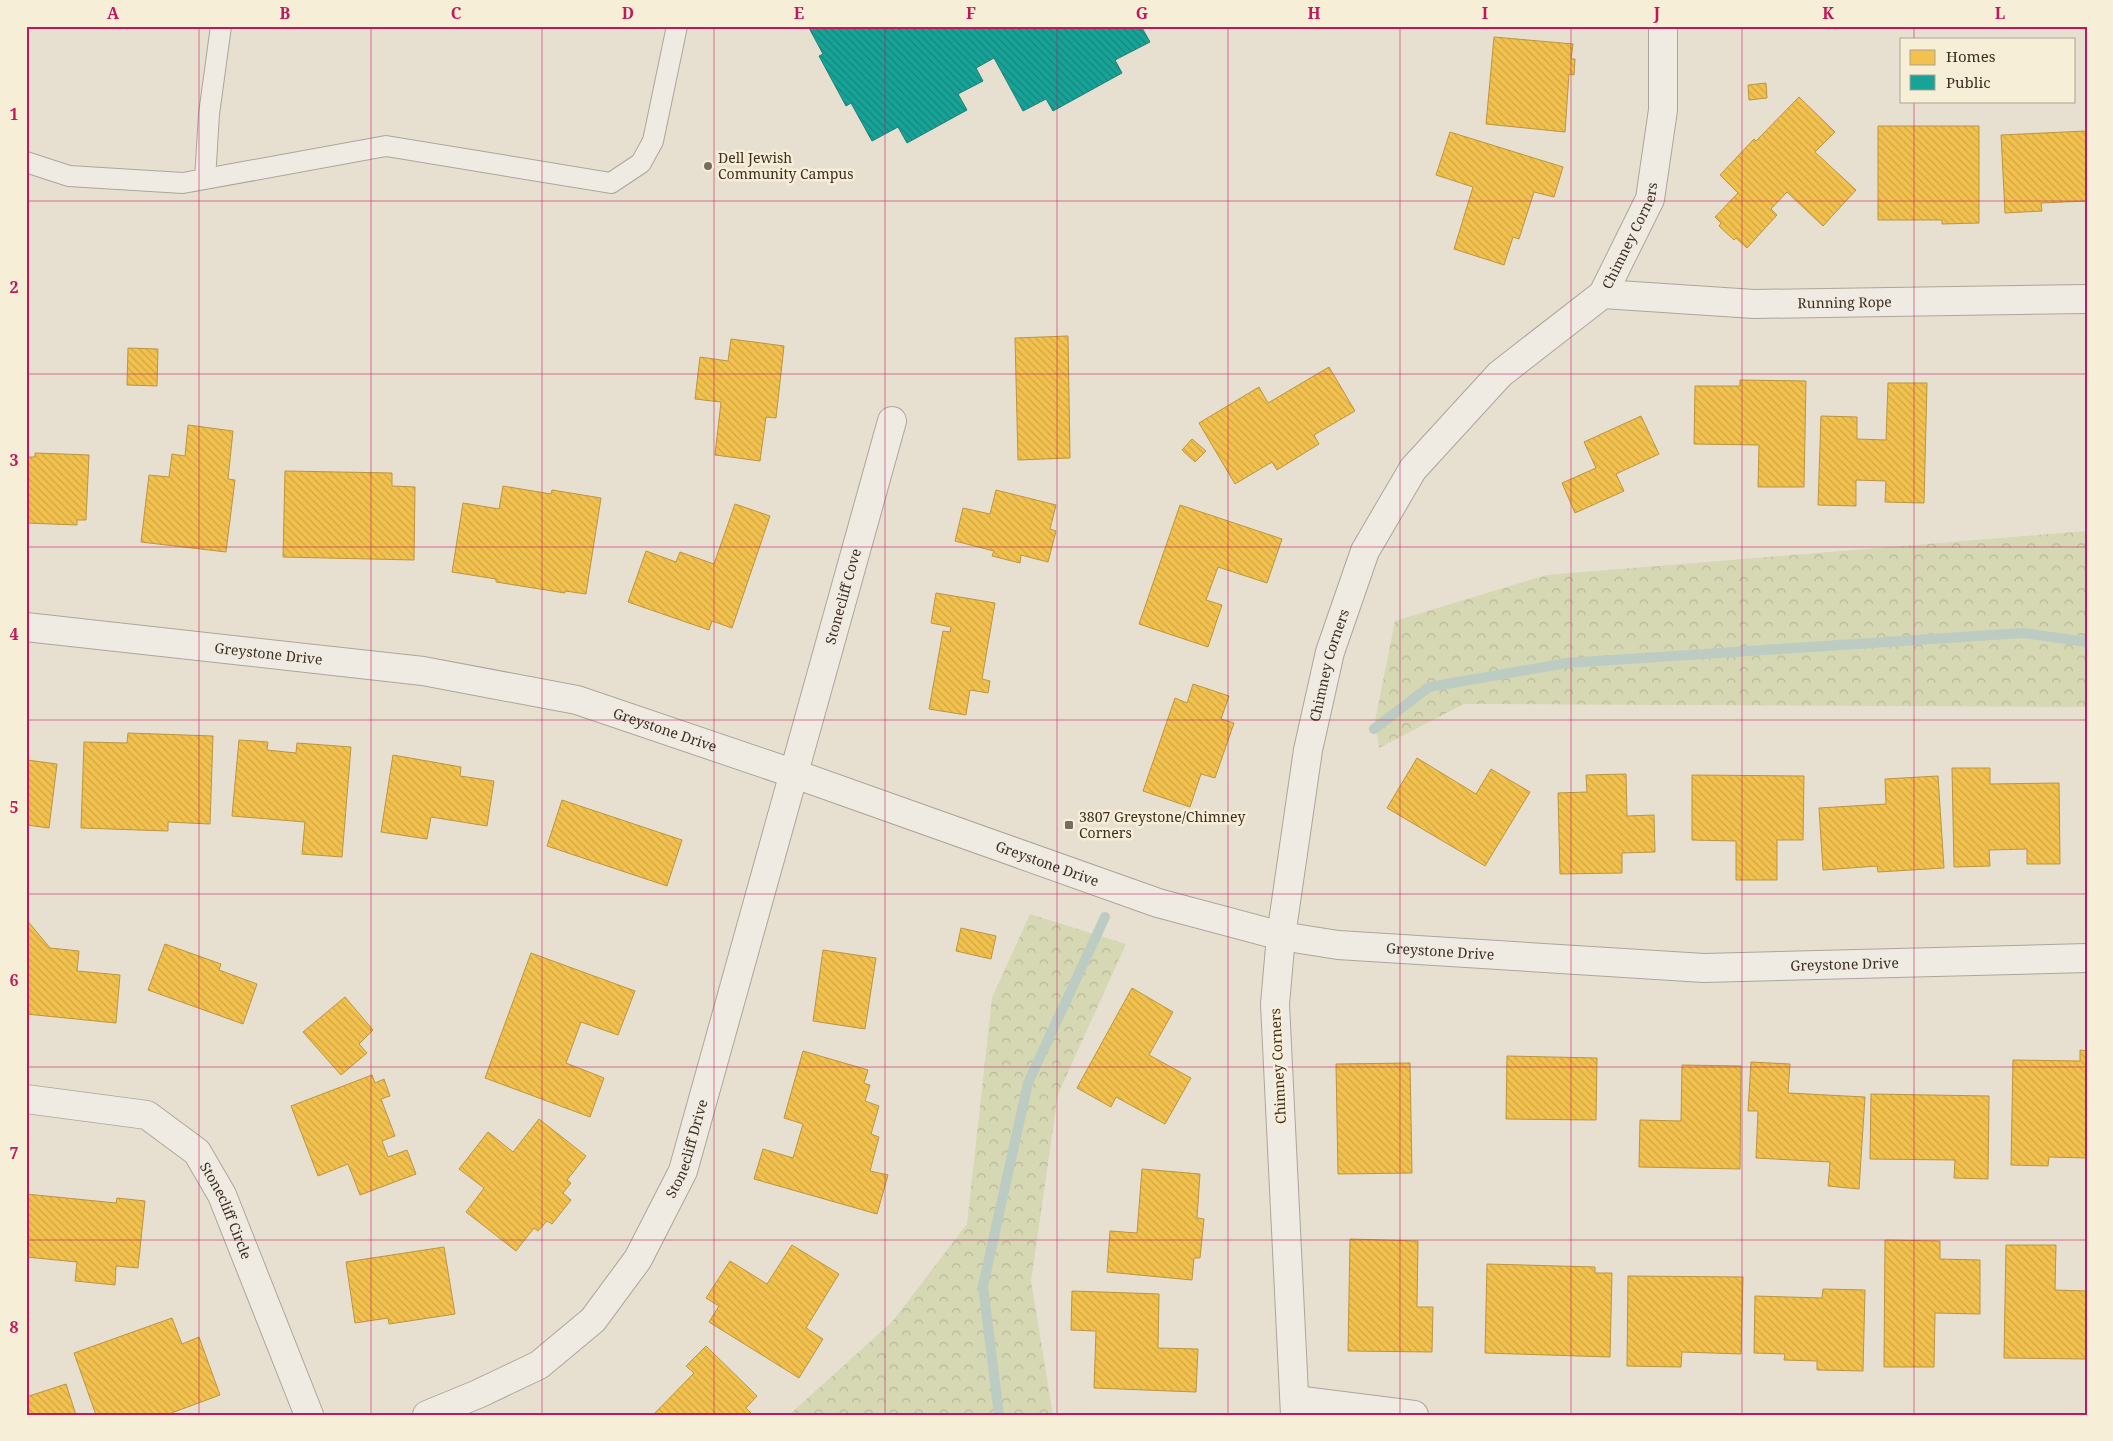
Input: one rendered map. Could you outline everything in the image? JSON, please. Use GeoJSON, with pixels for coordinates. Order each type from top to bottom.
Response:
{"type":"FeatureCollection","features":[{"type":"Feature","properties":{"kind":"street","name":"Chimney Corners"},"geometry":{"type":"LineString","coordinates":[[1295,1407],[1275,1004],[1281,936],[1308,750],[1327,662],[1365,551],[1413,469],[1500,374],[1604,294],[1650,199],[1663,110],[1663,26]]}},
{"type":"Feature","properties":{"kind":"street","name":"Running Rope"},"geometry":{"type":"LineString","coordinates":[[1604,294],[1754,304],[2087,299]]}},
{"type":"Feature","properties":{"kind":"street","name":"Stonecliff Cove"},"geometry":{"type":"LineString","coordinates":[[795,774],[892,421]]}},
{"type":"Feature","properties":{"kind":"street","name":"Greystone Drive"},"geometry":{"type":"LineString","coordinates":[[26,627],[423,672],[577,700],[795,774],[1158,903],[1281,936],[1338,945],[1704,968],[2087,958]]}},
{"type":"Feature","properties":{"kind":"street","name":"Stonecliff Drive"},"geometry":{"type":"LineString","coordinates":[[427,1415],[478,1394],[539,1364],[593,1320],[638,1259],[683,1171],[795,774]]}},
{"type":"Feature","properties":{"kind":"street","name":"Stonecliff Circle"},"geometry":{"type":"LineString","coordinates":[[26,1099],[147,1115],[197,1152],[222,1196],[309,1415]]}},
{"type":"Feature","properties":{"kind":"street"},"geometry":{"type":"LineString","coordinates":[[1295,1407],[1414,1415]]}},
{"type":"Feature","properties":{"kind":"lane"},"geometry":{"type":"LineString","coordinates":[[205,180],[209,114],[221,26]]}},
{"type":"Feature","properties":{"kind":"lane"},"geometry":{"type":"LineString","coordinates":[[26,162],[69,176],[183,183],[386,146],[611,183],[641,163],[652,141],[677,26]]}},
{"type":"Feature","properties":{"kind":"green space"},"geometry":{"type":"Polygon","coordinates":[[[2087,531],[2087,707],[1464,704],[1379,748],[1375,721],[1395,621],[1546,575],[2087,531]]]}},
{"type":"Feature","properties":{"kind":"green space"},"geometry":{"type":"Polygon","coordinates":[[[1030,914],[1126,944],[1058,1094],[1031,1281],[1053,1415],[789,1415],[892,1322],[967,1224],[992,998],[1030,914]]]}},
{"type":"Feature","properties":{"kind":"building: Homes"},"geometry":{"type":"Polygon","coordinates":[[[1494,37],[1573,44],[1571,59],[1575,59],[1574,75],[1569,74],[1565,132],[1486,124],[1494,37]]]}},
{"type":"Feature","properties":{"kind":"building: Homes"},"geometry":{"type":"Polygon","coordinates":[[[1766,83],[1767,98],[1749,100],[1748,85],[1766,83]]]}},
{"type":"Feature","properties":{"kind":"building: Homes"},"geometry":{"type":"Polygon","coordinates":[[[1799,97],[1835,132],[1815,152],[1856,190],[1823,226],[1787,192],[1771,209],[1777,215],[1747,248],[1736,238],[1734,240],[1719,226],[1721,223],[1715,217],[1738,193],[1720,175],[1754,139],[1756,141],[1799,97]]]}},
{"type":"Feature","properties":{"kind":"building: Homes"},"geometry":{"type":"Polygon","coordinates":[[[1878,126],[1979,126],[1979,223],[1942,224],[1942,220],[1878,220],[1878,126]]]}},
{"type":"Feature","properties":{"kind":"building: Homes"},"geometry":{"type":"Polygon","coordinates":[[[2087,131],[2087,201],[2041,203],[2042,211],[2005,213],[2001,135],[2087,131]]]}},
{"type":"Feature","properties":{"kind":"building: Homes"},"geometry":{"type":"Polygon","coordinates":[[[1450,132],[1563,167],[1554,197],[1534,192],[1519,239],[1513,237],[1504,265],[1454,249],[1473,187],[1436,175],[1450,132]]]}},
{"type":"Feature","properties":{"kind":"building: Homes"},"geometry":{"type":"Polygon","coordinates":[[[1068,336],[1070,458],[1018,460],[1015,338],[1068,336]]]}},
{"type":"Feature","properties":{"kind":"building: Homes"},"geometry":{"type":"Polygon","coordinates":[[[731,339],[784,346],[776,418],[766,417],[760,461],[715,455],[721,402],[695,399],[700,357],[728,361],[731,339]]]}},
{"type":"Feature","properties":{"kind":"building: Homes"},"geometry":{"type":"Polygon","coordinates":[[[128,348],[158,349],[157,386],[127,385],[128,348]]]}},
{"type":"Feature","properties":{"kind":"building: Homes"},"geometry":{"type":"Polygon","coordinates":[[[1329,367],[1355,411],[1314,435],[1319,444],[1277,470],[1272,462],[1235,484],[1199,423],[1259,387],[1268,403],[1329,367]]]}},
{"type":"Feature","properties":{"kind":"building: Homes"},"geometry":{"type":"Polygon","coordinates":[[[1740,380],[1806,381],[1804,487],[1758,487],[1759,445],[1694,444],[1695,386],[1740,386],[1740,380]]]}},
{"type":"Feature","properties":{"kind":"building: Homes"},"geometry":{"type":"Polygon","coordinates":[[[1888,383],[1927,383],[1924,503],[1885,502],[1886,481],[1856,480],[1856,506],[1818,505],[1821,416],[1857,417],[1857,439],[1886,440],[1888,383]]]}},
{"type":"Feature","properties":{"kind":"building: Homes"},"geometry":{"type":"Polygon","coordinates":[[[1641,416],[1659,454],[1616,474],[1624,491],[1575,513],[1562,483],[1596,468],[1584,442],[1641,416]]]}},
{"type":"Feature","properties":{"kind":"building: Homes"},"geometry":{"type":"Polygon","coordinates":[[[188,425],[233,431],[228,479],[235,480],[226,552],[141,542],[149,475],[169,477],[172,454],[185,456],[188,425]]]}},
{"type":"Feature","properties":{"kind":"building: Homes"},"geometry":{"type":"Polygon","coordinates":[[[1192,439],[1206,451],[1195,462],[1182,450],[1192,439]]]}},
{"type":"Feature","properties":{"kind":"building: Homes"},"geometry":{"type":"Polygon","coordinates":[[[35,453],[89,455],[86,520],[77,520],[77,525],[26,523],[26,457],[35,457],[35,453]]]}},
{"type":"Feature","properties":{"kind":"building: Homes"},"geometry":{"type":"Polygon","coordinates":[[[285,471],[392,473],[392,486],[415,487],[414,560],[283,557],[285,471]]]}},
{"type":"Feature","properties":{"kind":"building: Homes"},"geometry":{"type":"Polygon","coordinates":[[[503,486],[551,494],[552,490],[601,498],[586,594],[565,591],[565,593],[496,582],[496,579],[452,572],[463,503],[499,509],[503,486]]]}},
{"type":"Feature","properties":{"kind":"building: Homes"},"geometry":{"type":"Polygon","coordinates":[[[996,490],[1056,505],[1050,529],[1056,531],[1048,562],[1021,555],[1020,563],[992,556],[994,551],[955,541],[963,508],[990,514],[996,490]]]}},
{"type":"Feature","properties":{"kind":"building: Homes"},"geometry":{"type":"Polygon","coordinates":[[[735,504],[770,516],[732,628],[712,621],[709,630],[628,602],[646,551],[676,562],[680,552],[714,564],[735,504]]]}},
{"type":"Feature","properties":{"kind":"building: Homes"},"geometry":{"type":"Polygon","coordinates":[[[1180,505],[1282,539],[1267,583],[1218,567],[1206,600],[1222,605],[1208,647],[1139,624],[1180,505]]]}},
{"type":"Feature","properties":{"kind":"building: Homes"},"geometry":{"type":"Polygon","coordinates":[[[936,593],[995,603],[982,679],[990,681],[988,693],[970,690],[966,715],[929,709],[943,631],[950,632],[951,627],[931,623],[936,593]]]}},
{"type":"Feature","properties":{"kind":"building: Homes"},"geometry":{"type":"Polygon","coordinates":[[[1193,684],[1229,696],[1221,719],[1234,723],[1215,778],[1201,774],[1190,807],[1143,791],[1175,698],[1187,703],[1193,684]]]}},
{"type":"Feature","properties":{"kind":"building: Homes"},"geometry":{"type":"Polygon","coordinates":[[[128,733],[213,736],[210,824],[168,822],[168,831],[81,828],[84,742],[127,743],[128,733]]]}},
{"type":"Feature","properties":{"kind":"building: Homes"},"geometry":{"type":"Polygon","coordinates":[[[239,740],[268,742],[267,750],[296,753],[297,743],[351,747],[342,857],[302,854],[305,822],[232,816],[239,740]]]}},
{"type":"Feature","properties":{"kind":"building: Homes"},"geometry":{"type":"Polygon","coordinates":[[[26,749],[28,750],[27,760],[57,764],[49,828],[27,825],[26,830],[26,749]]]}},
{"type":"Feature","properties":{"kind":"building: Homes"},"geometry":{"type":"Polygon","coordinates":[[[393,755],[461,767],[460,776],[494,781],[487,826],[431,817],[427,839],[381,832],[393,755]]]}},
{"type":"Feature","properties":{"kind":"building: Homes"},"geometry":{"type":"Polygon","coordinates":[[[1417,758],[1476,794],[1491,769],[1530,792],[1485,866],[1387,808],[1417,758]]]}},
{"type":"Feature","properties":{"kind":"building: Homes"},"geometry":{"type":"Polygon","coordinates":[[[1952,768],[1990,768],[1990,784],[2059,783],[2060,864],[2027,864],[2027,849],[1989,850],[1990,866],[1954,867],[1952,768]]]}},
{"type":"Feature","properties":{"kind":"building: Homes"},"geometry":{"type":"Polygon","coordinates":[[[1626,774],[1627,816],[1654,815],[1655,852],[1622,853],[1622,873],[1560,874],[1558,793],[1587,792],[1586,775],[1626,774]]]}},
{"type":"Feature","properties":{"kind":"building: Homes"},"geometry":{"type":"Polygon","coordinates":[[[1692,775],[1804,776],[1803,840],[1777,840],[1777,880],[1736,880],[1736,841],[1692,840],[1692,775]]]}},
{"type":"Feature","properties":{"kind":"building: Homes"},"geometry":{"type":"Polygon","coordinates":[[[1938,776],[1944,868],[1878,872],[1877,866],[1823,870],[1819,808],[1886,804],[1885,779],[1938,776]]]}},
{"type":"Feature","properties":{"kind":"building: Homes"},"geometry":{"type":"Polygon","coordinates":[[[562,800],[682,840],[667,886],[547,846],[562,800]]]}},
{"type":"Feature","properties":{"kind":"building: Homes"},"geometry":{"type":"Polygon","coordinates":[[[26,919],[50,948],[79,951],[77,971],[120,975],[116,1023],[26,1014],[26,919]]]}},
{"type":"Feature","properties":{"kind":"building: Homes"},"geometry":{"type":"Polygon","coordinates":[[[961,928],[996,936],[991,959],[956,951],[961,928]]]}},
{"type":"Feature","properties":{"kind":"building: Homes"},"geometry":{"type":"Polygon","coordinates":[[[165,944],[221,964],[219,970],[257,984],[243,1024],[148,990],[165,944]]]}},
{"type":"Feature","properties":{"kind":"building: Homes"},"geometry":{"type":"Polygon","coordinates":[[[823,950],[876,958],[865,1029],[813,1021],[823,950]]]}},
{"type":"Feature","properties":{"kind":"building: Homes"},"geometry":{"type":"Polygon","coordinates":[[[531,953],[635,991],[618,1035],[581,1022],[566,1063],[604,1078],[590,1117],[485,1078],[531,953]]]}},
{"type":"Feature","properties":{"kind":"building: Homes"},"geometry":{"type":"Polygon","coordinates":[[[1132,988],[1173,1012],[1149,1055],[1191,1078],[1165,1124],[1116,1097],[1111,1107],[1077,1088],[1132,988]]]}},
{"type":"Feature","properties":{"kind":"building: Homes"},"geometry":{"type":"Polygon","coordinates":[[[345,997],[373,1030],[359,1044],[367,1053],[341,1075],[303,1032],[345,997]]]}},
{"type":"Feature","properties":{"kind":"building: Homes"},"geometry":{"type":"Polygon","coordinates":[[[2080,1050],[2087,1051],[2087,1158],[2049,1157],[2048,1166],[2011,1165],[2013,1060],[2080,1061],[2080,1050]]]}},
{"type":"Feature","properties":{"kind":"building: Homes"},"geometry":{"type":"Polygon","coordinates":[[[803,1051],[868,1070],[864,1083],[870,1085],[865,1101],[879,1106],[871,1134],[879,1137],[870,1171],[888,1175],[877,1214],[754,1179],[763,1149],[793,1158],[803,1124],[784,1118],[803,1051]]]}},
{"type":"Feature","properties":{"kind":"building: Homes"},"geometry":{"type":"Polygon","coordinates":[[[1507,1056],[1597,1058],[1596,1120],[1506,1119],[1507,1056]]]}},
{"type":"Feature","properties":{"kind":"building: Homes"},"geometry":{"type":"Polygon","coordinates":[[[1751,1062],[1790,1064],[1788,1093],[1865,1097],[1859,1189],[1828,1186],[1830,1162],[1756,1158],[1758,1111],[1748,1111],[1751,1062]]]}},
{"type":"Feature","properties":{"kind":"building: Homes"},"geometry":{"type":"Polygon","coordinates":[[[1410,1063],[1412,1173],[1338,1174],[1336,1064],[1410,1063]]]}},
{"type":"Feature","properties":{"kind":"building: Homes"},"geometry":{"type":"Polygon","coordinates":[[[1682,1065],[1741,1066],[1740,1169],[1639,1167],[1640,1120],[1681,1121],[1682,1065]]]}},
{"type":"Feature","properties":{"kind":"building: Homes"},"geometry":{"type":"Polygon","coordinates":[[[372,1075],[375,1083],[384,1079],[390,1096],[381,1099],[395,1136],[382,1141],[388,1157],[407,1150],[416,1174],[360,1195],[348,1164],[318,1176],[291,1106],[372,1075]]]}},
{"type":"Feature","properties":{"kind":"building: Homes"},"geometry":{"type":"Polygon","coordinates":[[[1871,1094],[1989,1096],[1988,1179],[1954,1178],[1955,1160],[1870,1159],[1871,1094]]]}},
{"type":"Feature","properties":{"kind":"building: Homes"},"geometry":{"type":"Polygon","coordinates":[[[539,1119],[586,1156],[567,1180],[571,1183],[563,1193],[571,1200],[552,1224],[547,1221],[538,1231],[534,1228],[516,1251],[466,1212],[484,1188],[459,1169],[488,1132],[513,1152],[539,1119]]]}},
{"type":"Feature","properties":{"kind":"building: Homes"},"geometry":{"type":"Polygon","coordinates":[[[1142,1169],[1200,1174],[1197,1218],[1204,1219],[1200,1258],[1194,1258],[1192,1280],[1107,1272],[1110,1231],[1137,1233],[1142,1169]]]}},
{"type":"Feature","properties":{"kind":"building: Homes"},"geometry":{"type":"Polygon","coordinates":[[[26,1194],[116,1203],[117,1198],[145,1201],[138,1268],[116,1266],[115,1285],[75,1281],[77,1262],[26,1257],[26,1194]]]}},
{"type":"Feature","properties":{"kind":"building: Homes"},"geometry":{"type":"Polygon","coordinates":[[[1350,1239],[1418,1241],[1417,1307],[1433,1307],[1432,1352],[1348,1351],[1350,1239]]]}},
{"type":"Feature","properties":{"kind":"building: Homes"},"geometry":{"type":"Polygon","coordinates":[[[1885,1240],[1940,1241],[1940,1259],[1980,1260],[1980,1314],[1935,1313],[1934,1367],[1884,1367],[1885,1240]]]}},
{"type":"Feature","properties":{"kind":"building: Homes"},"geometry":{"type":"Polygon","coordinates":[[[792,1245],[839,1274],[806,1328],[823,1339],[799,1378],[709,1322],[719,1306],[706,1298],[730,1261],[767,1284],[792,1245]]]}},
{"type":"Feature","properties":{"kind":"building: Homes"},"geometry":{"type":"Polygon","coordinates":[[[2006,1245],[2056,1245],[2055,1290],[2087,1291],[2087,1359],[2004,1358],[2006,1245]]]}},
{"type":"Feature","properties":{"kind":"building: Homes"},"geometry":{"type":"Polygon","coordinates":[[[444,1247],[455,1314],[389,1324],[388,1318],[355,1323],[346,1262],[444,1247]]]}},
{"type":"Feature","properties":{"kind":"building: Homes"},"geometry":{"type":"Polygon","coordinates":[[[1487,1264],[1595,1267],[1595,1273],[1612,1273],[1610,1357],[1485,1353],[1487,1264]]]}},
{"type":"Feature","properties":{"kind":"building: Homes"},"geometry":{"type":"Polygon","coordinates":[[[1628,1276],[1743,1277],[1741,1354],[1682,1352],[1681,1367],[1627,1366],[1628,1276]]]}},
{"type":"Feature","properties":{"kind":"building: Homes"},"geometry":{"type":"Polygon","coordinates":[[[1823,1289],[1865,1290],[1863,1371],[1817,1370],[1817,1361],[1784,1360],[1785,1354],[1754,1353],[1755,1296],[1822,1298],[1823,1289]]]}},
{"type":"Feature","properties":{"kind":"building: Homes"},"geometry":{"type":"Polygon","coordinates":[[[1072,1291],[1159,1294],[1158,1348],[1198,1349],[1196,1392],[1094,1388],[1096,1331],[1071,1330],[1072,1291]]]}},
{"type":"Feature","properties":{"kind":"building: Homes"},"geometry":{"type":"Polygon","coordinates":[[[172,1318],[182,1344],[199,1337],[220,1395],[166,1415],[96,1415],[74,1353],[172,1318]]]}},
{"type":"Feature","properties":{"kind":"building: Homes"},"geometry":{"type":"Polygon","coordinates":[[[706,1346],[757,1396],[746,1408],[753,1415],[653,1415],[694,1373],[686,1366],[706,1346]]]}},
{"type":"Feature","properties":{"kind":"building: Homes"},"geometry":{"type":"Polygon","coordinates":[[[66,1384],[76,1415],[26,1415],[26,1397],[66,1384]]]}},
{"type":"Feature","properties":{"kind":"building: Public"},"geometry":{"type":"Polygon","coordinates":[[[808,26],[1141,26],[1150,42],[1115,60],[1122,73],[1053,111],[1046,99],[1023,111],[994,58],[976,68],[983,81],[958,94],[967,110],[907,143],[898,127],[872,141],[851,103],[846,106],[819,56],[823,54],[808,26]]]}},
{"type":"Feature","properties":{"kind":"waterway"},"geometry":{"type":"LineString","coordinates":[[1374,729],[1429,687],[1567,663],[2023,633],[2087,642]]}},
{"type":"Feature","properties":{"kind":"waterway"},"geometry":{"type":"LineString","coordinates":[[999,1415],[983,1286],[1028,1083],[1105,917]]}},
{"type":"Feature","properties":{"kind":"place","name":"Dell Jewish Community Campus"},"geometry":{"type":"Point","coordinates":[708,166]}},
{"type":"Feature","properties":{"kind":"place","name":"3807 Greystone/Chimney Corners"},"geometry":{"type":"Point","coordinates":[1069,825]}}]}
